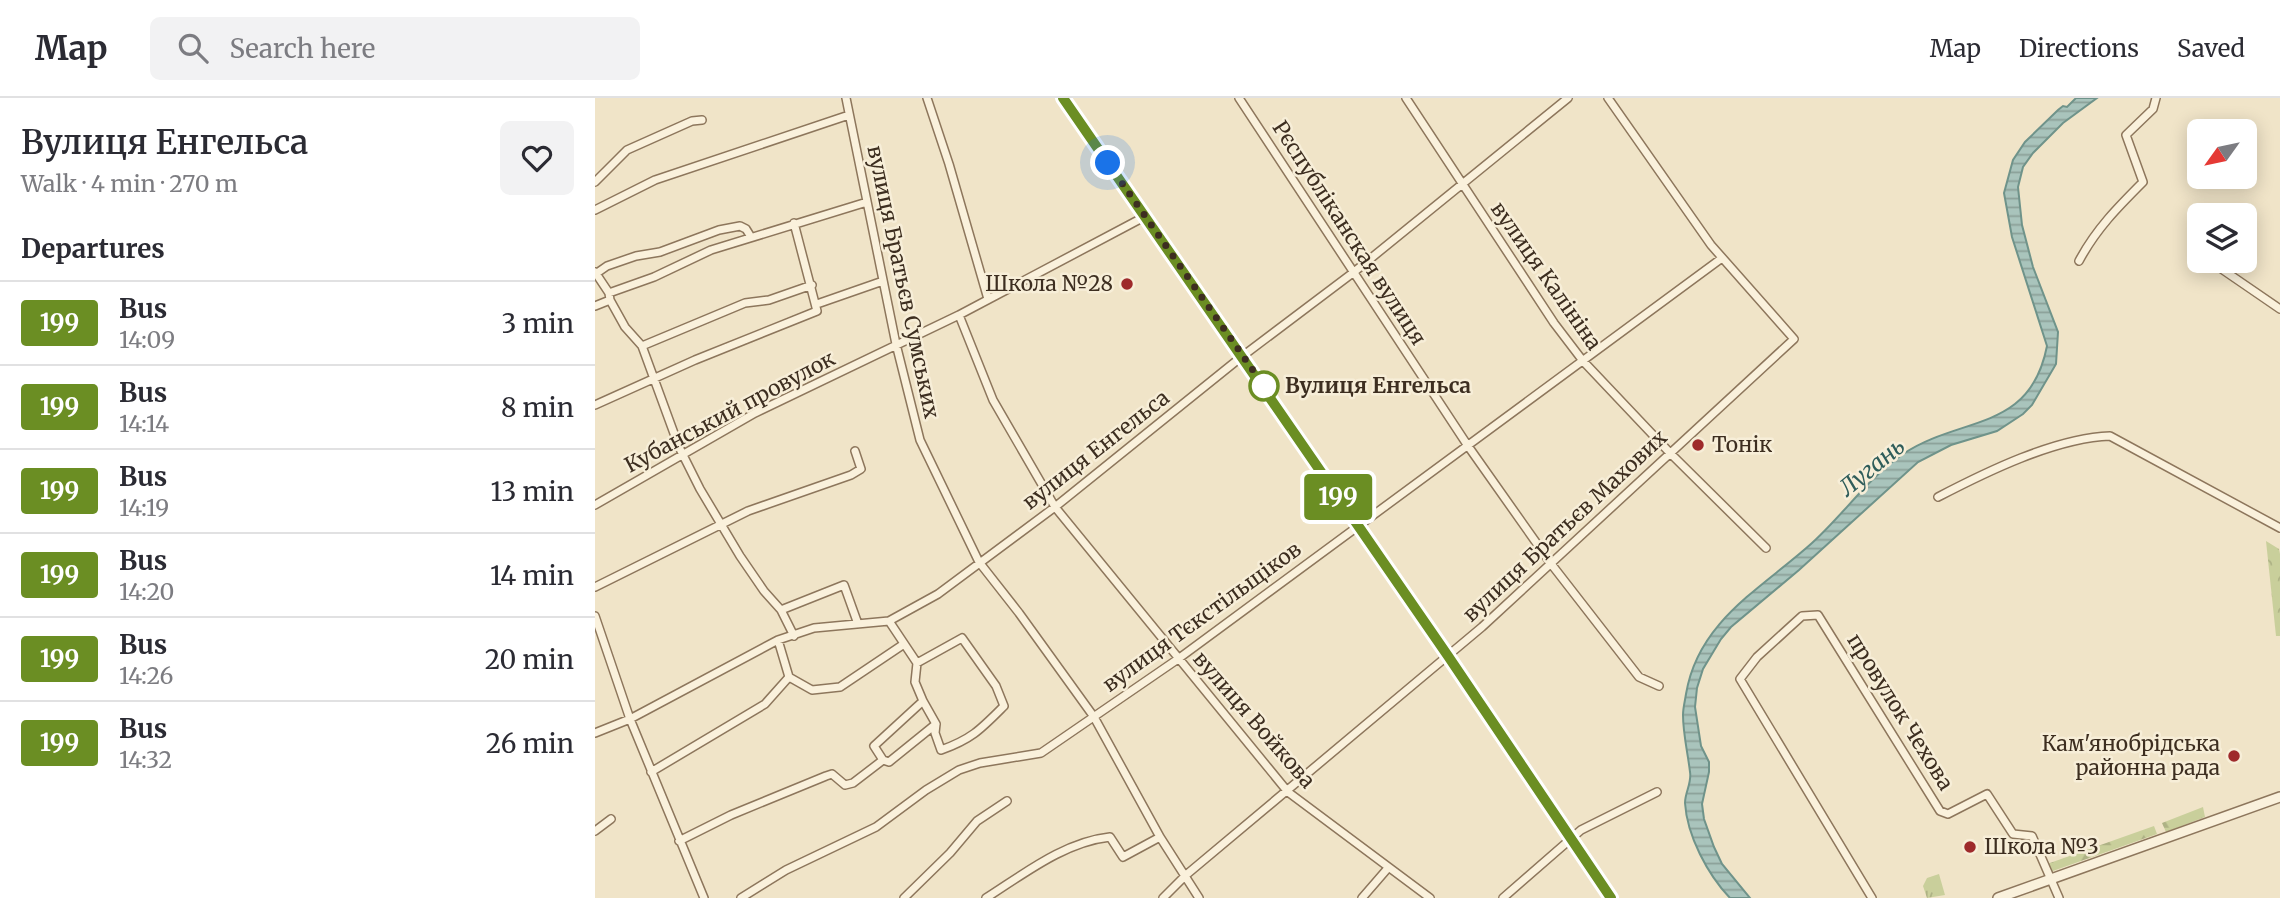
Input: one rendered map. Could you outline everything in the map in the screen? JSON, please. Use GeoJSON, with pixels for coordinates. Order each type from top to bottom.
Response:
{"type":"FeatureCollection","features":[{"type":"Feature","properties":{"kind":"street","name":"вулиця Братьєв Сумських"},"geometry":{"type":"LineString","coordinates":[[846,98],[896,344],[920,440],[979,562],[1094,717],[1160,837],[1199,898]]}},
{"type":"Feature","properties":{"kind":"street"},"geometry":{"type":"LineString","coordinates":[[927,98],[988,299]]}},
{"type":"Feature","properties":{"kind":"street"},"geometry":{"type":"LineString","coordinates":[[1063,98],[1243,356],[1611,898]]}},
{"type":"Feature","properties":{"kind":"street","name":"Рєспубліканская вулиця"},"geometry":{"type":"LineString","coordinates":[[1239,98],[1468,446],[1552,565],[1639,677],[1659,686]]}},
{"type":"Feature","properties":{"kind":"street","name":"вулиця Калініна"},"geometry":{"type":"LineString","coordinates":[[1406,98],[1553,323],[1583,361],[1671,454],[1766,548]]}},
{"type":"Feature","properties":{"kind":"street","name":"вулиця Енгельса"},"geometry":{"type":"LineString","coordinates":[[595,733],[630,719],[778,640],[814,628],[889,621],[938,594],[1055,507],[1243,356],[1354,272],[1568,98]]}},
{"type":"Feature","properties":{"kind":"street"},"geometry":{"type":"LineString","coordinates":[[1608,98],[1722,258]]}},
{"type":"Feature","properties":{"kind":"street"},"geometry":{"type":"LineString","coordinates":[[2079,261],[2092,237],[2143,182],[2126,135],[2153,109],[2156,98]]}},
{"type":"Feature","properties":{"kind":"street"},"geometry":{"type":"LineString","coordinates":[[595,210],[655,180],[849,115]]}},
{"type":"Feature","properties":{"kind":"street"},"geometry":{"type":"LineString","coordinates":[[595,182],[627,150],[692,121],[702,120]]}},
{"type":"Feature","properties":{"kind":"street"},"geometry":{"type":"LineString","coordinates":[[595,306],[712,250],[867,202]]}},
{"type":"Feature","properties":{"kind":"street","name":"Кубанський провулок"},"geometry":{"type":"LineString","coordinates":[[595,505],[754,413],[959,315],[1144,216]]}},
{"type":"Feature","properties":{"kind":"street"},"geometry":{"type":"LineString","coordinates":[[595,405],[695,359],[817,311],[794,223]]}},
{"type":"Feature","properties":{"kind":"street"},"geometry":{"type":"LineString","coordinates":[[751,237],[746,229],[740,226],[719,230],[660,252],[636,256],[607,266],[596,273],[625,327],[642,346],[683,456],[721,526],[764,591],[781,610],[794,636]]}},
{"type":"Feature","properties":{"kind":"street","name":"вулиця Братьєв Махових"},"geometry":{"type":"LineString","coordinates":[[1163,898],[1186,875],[1448,656],[1552,565],[1794,339],[1722,258]]}},
{"type":"Feature","properties":{"kind":"street","name":"вулиця Тєкстільщіков"},"geometry":{"type":"LineString","coordinates":[[741,898],[786,870],[876,827],[926,790],[959,770],[980,763],[1041,753],[1178,659],[1722,258]]}},
{"type":"Feature","properties":{"kind":"street"},"geometry":{"type":"LineString","coordinates":[[2228,273],[2280,309]]}},
{"type":"Feature","properties":{"kind":"street"},"geometry":{"type":"LineString","coordinates":[[817,304],[883,281]]}},
{"type":"Feature","properties":{"kind":"street"},"geometry":{"type":"LineString","coordinates":[[642,346],[744,303],[769,300],[812,285]]}},
{"type":"Feature","properties":{"kind":"street","name":"вулиця Войкова"},"geometry":{"type":"LineString","coordinates":[[959,315],[993,400],[1055,507],[1287,792],[1430,898]]}},
{"type":"Feature","properties":{"kind":"street"},"geometry":{"type":"LineString","coordinates":[[1938,497],[2019,458],[2095,436],[2110,436],[2280,528]]}},
{"type":"Feature","properties":{"kind":"street"},"geometry":{"type":"LineString","coordinates":[[595,587],[762,505],[851,475],[861,469],[855,451]]}},
{"type":"Feature","properties":{"kind":"street"},"geometry":{"type":"LineString","coordinates":[[781,610],[844,585],[858,624]]}},
{"type":"Feature","properties":{"kind":"street","name":"провулок Чехова"},"geometry":{"type":"LineString","coordinates":[[1872,898],[1740,679],[1757,657],[1802,617],[1818,615],[1940,811],[1948,814],[1986,794],[2014,834],[2032,835],[2051,879]]}},
{"type":"Feature","properties":{"kind":"street"},"geometry":{"type":"LineString","coordinates":[[595,616],[630,719],[704,898]]}},
{"type":"Feature","properties":{"kind":"street"},"geometry":{"type":"LineString","coordinates":[[889,621],[917,663],[915,682],[936,724],[935,733],[941,750],[964,742],[1004,706],[996,686],[962,638],[917,663]]}},
{"type":"Feature","properties":{"kind":"street"},"geometry":{"type":"LineString","coordinates":[[778,640],[789,677],[812,690],[840,687],[904,644]]}},
{"type":"Feature","properties":{"kind":"street"},"geometry":{"type":"LineString","coordinates":[[651,772],[765,704],[789,677]]}},
{"type":"Feature","properties":{"kind":"street"},"geometry":{"type":"LineString","coordinates":[[923,701],[874,746],[883,760],[890,762],[936,724]]}},
{"type":"Feature","properties":{"kind":"street"},"geometry":{"type":"LineString","coordinates":[[679,841],[731,815],[832,774],[845,785],[853,783],[883,760]]}},
{"type":"Feature","properties":{"kind":"street"},"geometry":{"type":"LineString","coordinates":[[1503,898],[1581,830],[1657,792]]}},
{"type":"Feature","properties":{"kind":"street"},"geometry":{"type":"LineString","coordinates":[[1997,898],[2280,797]]}},
{"type":"Feature","properties":{"kind":"street"},"geometry":{"type":"LineString","coordinates":[[904,898],[950,853],[977,821],[1007,801]]}},
{"type":"Feature","properties":{"kind":"street"},"geometry":{"type":"LineString","coordinates":[[595,831],[611,819]]}},
{"type":"Feature","properties":{"kind":"street"},"geometry":{"type":"LineString","coordinates":[[986,898],[1061,852],[1099,838],[1110,837],[1122,857],[1160,837]]}},
{"type":"Feature","properties":{"kind":"street"},"geometry":{"type":"LineString","coordinates":[[1361,898],[1388,868]]}},
{"type":"Feature","properties":{"kind":"street"},"geometry":{"type":"LineString","coordinates":[[2051,879],[2059,898]]}},
{"type":"Feature","properties":{"kind":"green space"},"geometry":{"type":"Polygon","coordinates":[[[2266,541],[2279,549],[2280,554],[2280,636],[2276,636],[2266,541]]]}},
{"type":"Feature","properties":{"kind":"green space"},"geometry":{"type":"Polygon","coordinates":[[[2203,807],[2205,817],[2166,832],[2162,823],[2203,807]]]}},
{"type":"Feature","properties":{"kind":"green space"},"geometry":{"type":"Polygon","coordinates":[[[2154,826],[2157,834],[2050,872],[2047,864],[2154,826]]]}},
{"type":"Feature","properties":{"kind":"green space"},"geometry":{"type":"Polygon","coordinates":[[[1939,874],[1945,895],[1927,898],[1923,886],[1927,878],[1939,874]]]}},
{"type":"Feature","properties":{"kind":"water"},"geometry":{"type":"Polygon","coordinates":[[[2076,98],[2097,98],[2063,123],[2033,153],[2023,167],[2018,187],[2022,225],[2033,267],[2058,332],[2056,364],[2032,405],[1997,431],[1951,445],[1918,462],[1799,570],[1731,627],[1703,669],[1695,707],[1701,746],[1709,762],[1702,804],[1704,819],[1722,864],[1750,898],[1730,898],[1700,854],[1687,816],[1685,799],[1690,776],[1683,712],[1693,668],[1704,646],[1734,608],[1812,543],[1890,464],[1925,442],[1990,418],[2009,408],[2025,394],[2038,374],[2047,346],[2012,237],[2004,193],[2013,160],[2025,142],[2058,110],[2063,106],[2067,107],[2076,98]]]}},
{"type":"Feature","properties":{"kind":"bus line","name":"199"},"geometry":{"type":"LineString","coordinates":[[1063,98],[1243,356],[1611,898]]}},
{"type":"Feature","properties":{"kind":"place","name":"Школа №28"},"geometry":{"type":"Point","coordinates":[1127,284]}},
{"type":"Feature","properties":{"kind":"place","name":"Вулиця Енгельса"},"geometry":{"type":"Point","coordinates":[1264,386]}},
{"type":"Feature","properties":{"kind":"place","name":"Тонік"},"geometry":{"type":"Point","coordinates":[1698,445]}},
{"type":"Feature","properties":{"kind":"place","name":"Кам'янобрідська районна рада"},"geometry":{"type":"Point","coordinates":[2234,756]}},
{"type":"Feature","properties":{"kind":"place","name":"Школа №3"},"geometry":{"type":"Point","coordinates":[1970,847]}},
{"type":"Feature","properties":{"kind":"route"},"geometry":{"type":"LineString","coordinates":[[1108,163],[1264,386]]}},
{"type":"Feature","properties":{"kind":"water label","name":"Лугань"},"geometry":{"type":"Point","coordinates":[1872,467]}}]}
